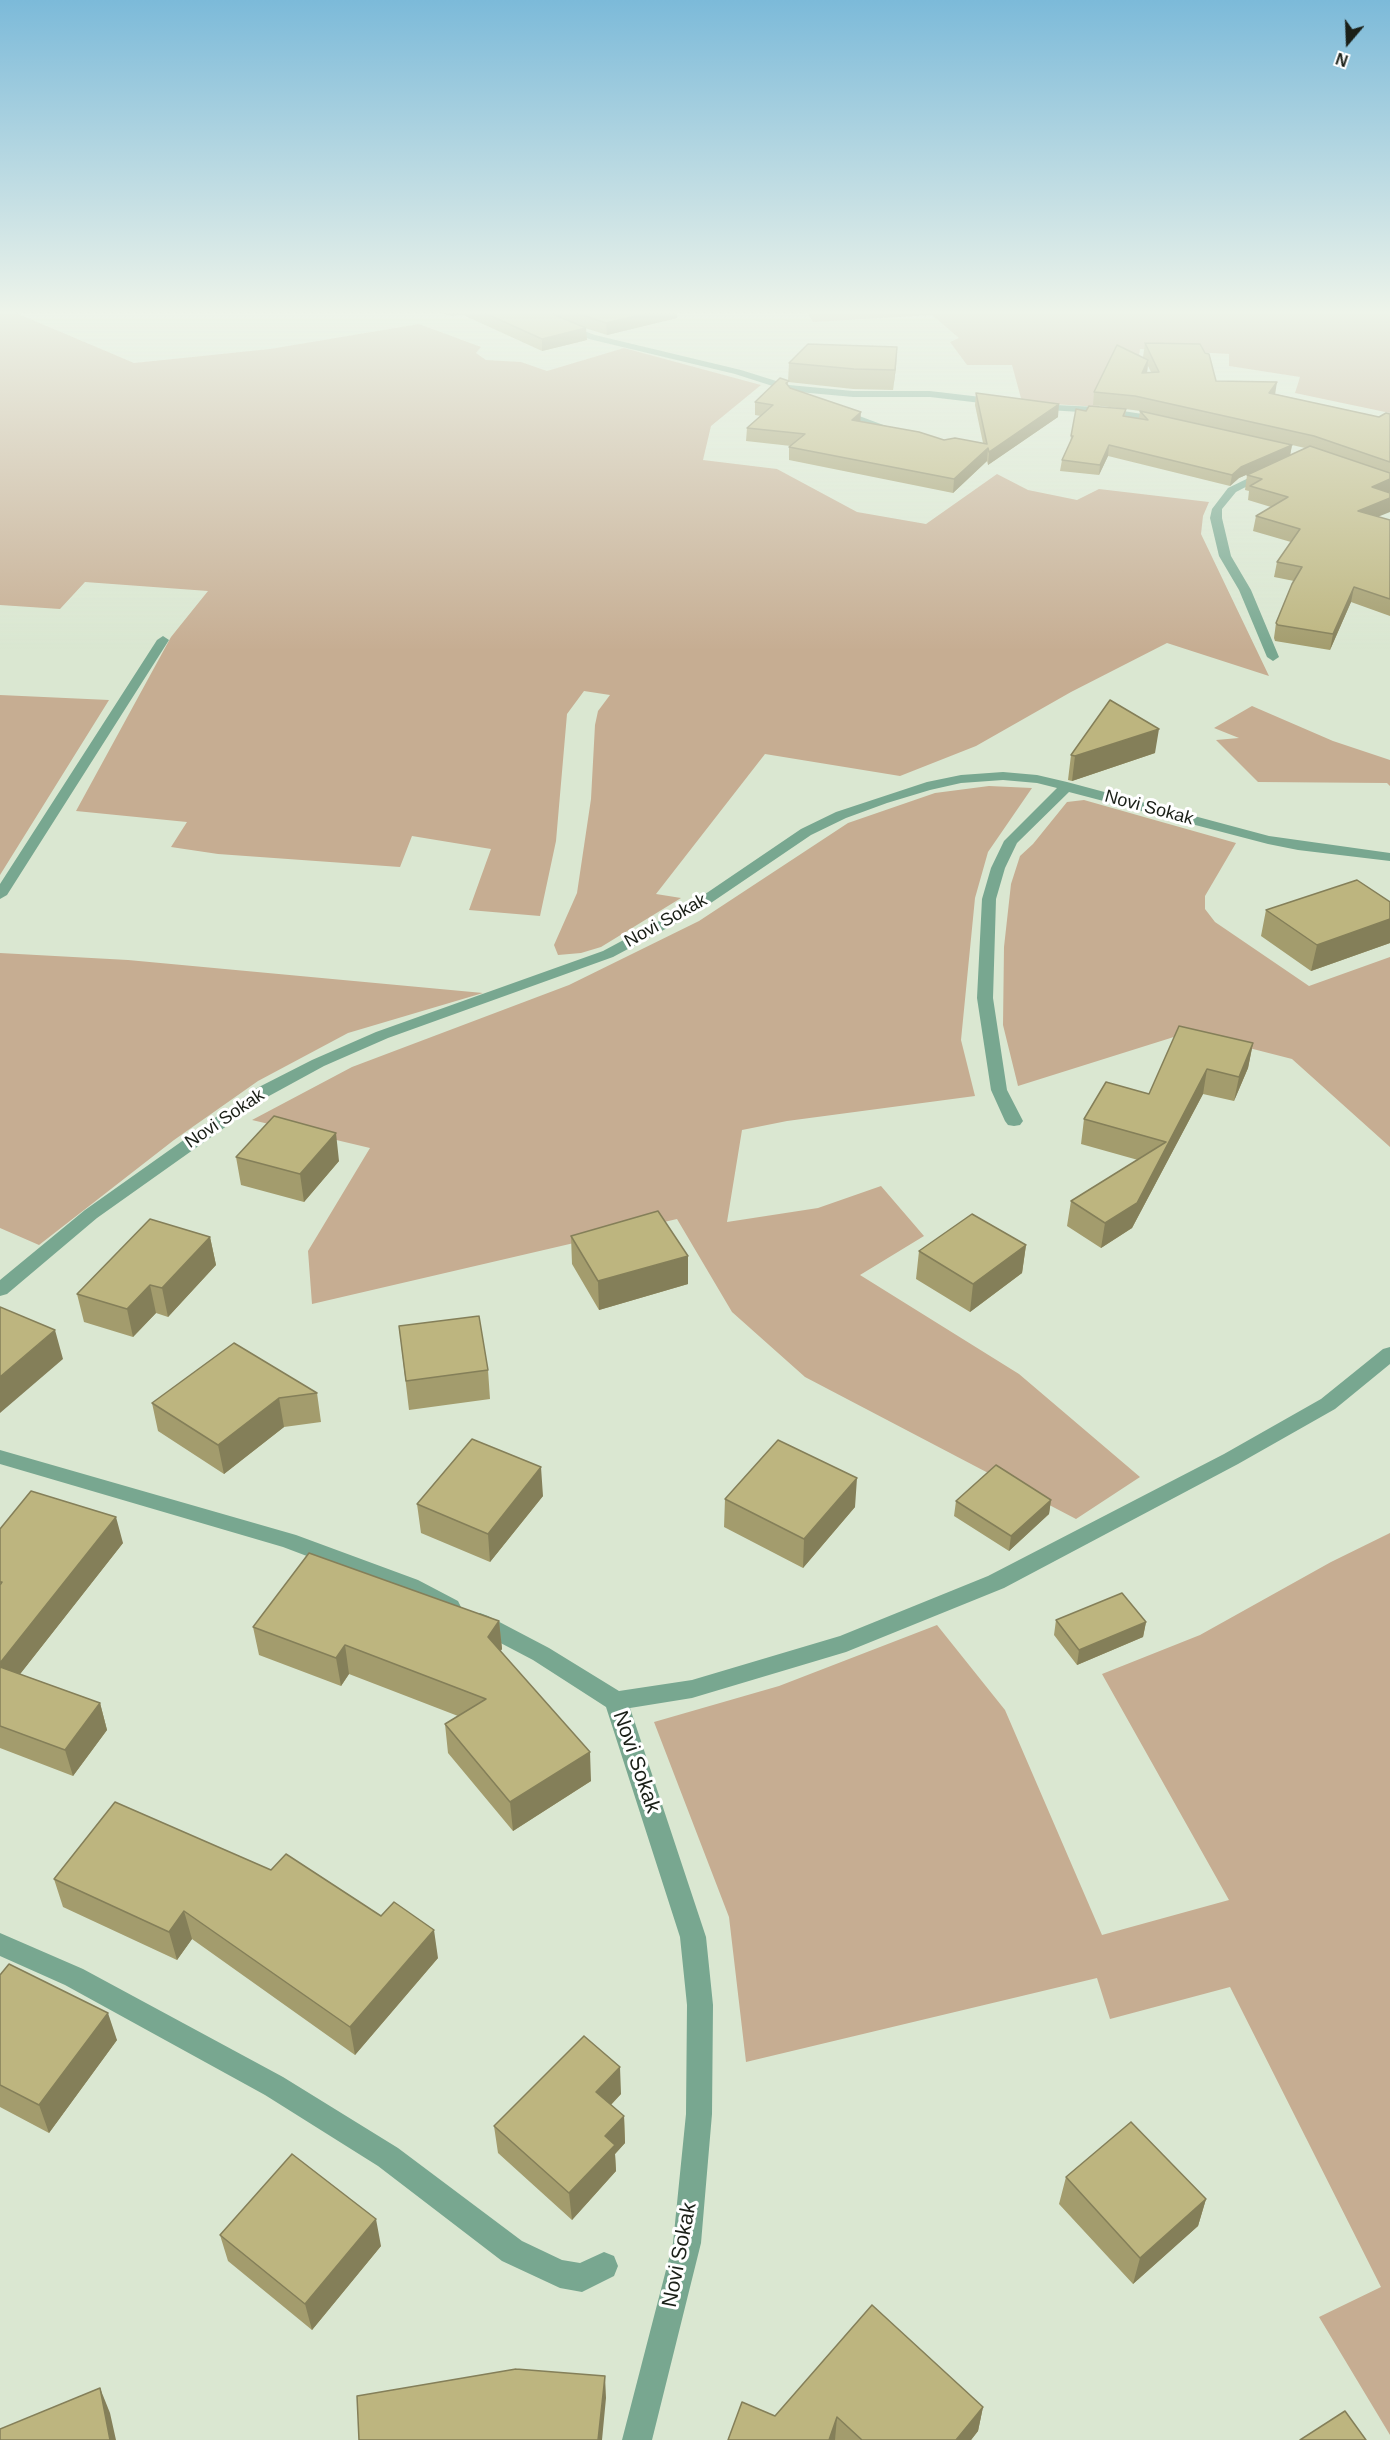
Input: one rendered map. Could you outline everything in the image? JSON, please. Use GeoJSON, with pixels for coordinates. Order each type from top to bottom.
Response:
{"type":"FeatureCollection","features":[{"type":"Feature","properties":{"kind":"street"},"geometry":{"type":"LineString","coordinates":[[873,424],[903,434]]}},
{"type":"Feature","properties":{"kind":"street"},"geometry":{"type":"LineString","coordinates":[[1273,657],[1245,590],[1226,556],[1216,518],[1217,509],[1233,490],[1244,482],[1276,468]]}},
{"type":"Feature","properties":{"kind":"street"},"geometry":{"type":"LineString","coordinates":[[0,895],[163,640]]}},
{"type":"Feature","properties":{"kind":"street","name":"Novi Sokak"},"geometry":{"type":"LineString","coordinates":[[0,1290],[91,1214],[263,1092],[318,1063],[382,1035],[608,954],[694,908],[806,832],[842,815],[927,786],[961,779],[1003,776],[1037,779],[1278,842],[1390,857]]}},
{"type":"Feature","properties":{"kind":"street"},"geometry":{"type":"LineString","coordinates":[[1014,1120],[999,1090],[985,998],[989,899],[998,868],[1011,841],[1067,786]]}},
{"type":"Feature","properties":{"kind":"street"},"geometry":{"type":"LineString","coordinates":[[616,1701],[692,1689],[846,1643],[996,1582],[1221,1464],[1328,1404],[1390,1354]]}},
{"type":"Feature","properties":{"kind":"street","name":"Novi Sokak"},"geometry":{"type":"LineString","coordinates":[[0,1457],[289,1541],[411,1586],[541,1654],[616,1701],[693,1937],[700,2005],[699,2114],[687,2242],[637,2440]]}},
{"type":"Feature","properties":{"kind":"street"},"geometry":{"type":"LineString","coordinates":[[0,1944],[74,1977],[274,2086],[388,2157],[512,2251],[560,2274],[582,2278],[604,2266]]}},
{"type":"Feature","properties":{"kind":"shaded area"},"geometry":{"type":"Polygon","coordinates":[[[0,424],[714,424],[711,426],[703,460],[777,469],[857,512],[926,524],[997,474],[1028,490],[1077,500],[1099,489],[1209,502],[1203,516],[1201,534],[1269,676],[1167,643],[1071,692],[976,746],[900,776],[765,754],[656,894],[681,898],[601,947],[581,953],[558,955],[554,945],[577,893],[591,799],[595,725],[598,711],[610,695],[584,691],[567,714],[556,841],[540,916],[469,910],[491,849],[412,836],[400,867],[218,854],[171,847],[187,822],[76,811],[171,637],[208,591],[85,582],[60,609],[0,605],[0,424]]]}},
{"type":"Feature","properties":{"kind":"shaded area"},"geometry":{"type":"Polygon","coordinates":[[[0,695],[109,700],[0,875],[0,695]]]}},
{"type":"Feature","properties":{"kind":"shaded area"},"geometry":{"type":"Polygon","coordinates":[[[1252,706],[1333,741],[1390,760],[1390,786],[1387,783],[1258,782],[1216,740],[1239,738],[1214,728],[1252,706]]]}},
{"type":"Feature","properties":{"kind":"shaded area"},"geometry":{"type":"Polygon","coordinates":[[[989,786],[1032,788],[988,852],[975,898],[961,1040],[975,1096],[787,1121],[742,1130],[727,1222],[818,1208],[881,1186],[924,1236],[860,1275],[1019,1374],[1140,1477],[1076,1519],[805,1377],[732,1312],[677,1219],[312,1304],[308,1251],[370,1148],[252,1120],[352,1067],[569,985],[699,921],[848,823],[935,793],[989,786]]]}},
{"type":"Feature","properties":{"kind":"shaded area"},"geometry":{"type":"Polygon","coordinates":[[[1084,800],[1236,843],[1205,896],[1205,909],[1215,922],[1309,986],[1390,957],[1390,1147],[1292,1059],[1214,1039],[1177,1036],[1018,1086],[1003,1025],[1004,947],[1011,884],[1020,856],[1033,844],[1067,802],[1084,800]]]}},
{"type":"Feature","properties":{"kind":"shaded area"},"geometry":{"type":"Polygon","coordinates":[[[0,953],[128,960],[483,993],[348,1033],[258,1081],[174,1140],[39,1245],[0,1228],[0,953]]]}},
{"type":"Feature","properties":{"kind":"shaded area"},"geometry":{"type":"Polygon","coordinates":[[[1390,1533],[1390,2435],[1319,2317],[1381,2287],[1230,1987],[1110,2019],[1097,1978],[746,2062],[729,1917],[654,1722],[779,1686],[937,1625],[1005,1710],[1102,1935],[1229,1900],[1102,1674],[1200,1635],[1331,1562],[1390,1533]]]}},
{"type":"Feature","properties":{"kind":"building"},"geometry":{"type":"Polygon","coordinates":[[[752,424],[874,424],[919,432],[944,440],[955,438],[987,444],[983,424],[1030,424],[989,452],[988,448],[954,479],[789,447],[805,434],[747,428],[752,424]]]}},
{"type":"Feature","properties":{"kind":"building"},"geometry":{"type":"Polygon","coordinates":[[[1073,424],[1198,424],[1292,445],[1241,467],[1232,475],[1109,445],[1100,465],[1062,460],[1073,436],[1071,436],[1073,424]]]}},
{"type":"Feature","properties":{"kind":"building"},"geometry":{"type":"Polygon","coordinates":[[[1260,424],[1390,424],[1390,462],[1314,436],[1260,424]]]}},
{"type":"Feature","properties":{"kind":"building"},"geometry":{"type":"Polygon","coordinates":[[[1310,446],[1390,473],[1390,479],[1372,487],[1390,493],[1390,498],[1358,511],[1390,520],[1390,599],[1354,587],[1333,634],[1276,623],[1292,584],[1302,567],[1277,562],[1300,529],[1256,516],[1288,497],[1250,486],[1262,479],[1247,475],[1310,446]]]}},
{"type":"Feature","properties":{"kind":"building"},"geometry":{"type":"Polygon","coordinates":[[[1110,700],[1159,729],[1075,756],[1071,755],[1110,700]]]}},
{"type":"Feature","properties":{"kind":"building"},"geometry":{"type":"Polygon","coordinates":[[[1357,880],[1390,902],[1390,919],[1317,945],[1266,910],[1357,880]]]}},
{"type":"Feature","properties":{"kind":"building"},"geometry":{"type":"Polygon","coordinates":[[[1179,1026],[1253,1043],[1239,1077],[1207,1069],[1137,1203],[1105,1223],[1071,1201],[1166,1142],[1084,1119],[1106,1082],[1149,1094],[1179,1026]]]}},
{"type":"Feature","properties":{"kind":"building"},"geometry":{"type":"Polygon","coordinates":[[[274,1116],[336,1133],[300,1174],[236,1157],[274,1116]]]}},
{"type":"Feature","properties":{"kind":"building"},"geometry":{"type":"Polygon","coordinates":[[[658,1211],[688,1256],[598,1281],[571,1236],[658,1211]]]}},
{"type":"Feature","properties":{"kind":"building"},"geometry":{"type":"Polygon","coordinates":[[[972,1214],[1026,1245],[973,1284],[919,1251],[972,1214]]]}},
{"type":"Feature","properties":{"kind":"building"},"geometry":{"type":"Polygon","coordinates":[[[150,1219],[210,1237],[162,1288],[150,1285],[127,1309],[77,1294],[150,1219]]]}},
{"type":"Feature","properties":{"kind":"building"},"geometry":{"type":"Polygon","coordinates":[[[0,1307],[55,1330],[0,1377],[0,1307]]]}},
{"type":"Feature","properties":{"kind":"building"},"geometry":{"type":"Polygon","coordinates":[[[479,1316],[488,1370],[406,1381],[399,1326],[479,1316]]]}},
{"type":"Feature","properties":{"kind":"building"},"geometry":{"type":"Polygon","coordinates":[[[234,1343],[317,1393],[279,1398],[218,1445],[152,1403],[234,1343]]]}},
{"type":"Feature","properties":{"kind":"building"},"geometry":{"type":"Polygon","coordinates":[[[472,1439],[541,1467],[488,1534],[417,1504],[472,1439]]]}},
{"type":"Feature","properties":{"kind":"building"},"geometry":{"type":"Polygon","coordinates":[[[778,1440],[857,1478],[804,1539],[725,1499],[778,1440]]]}},
{"type":"Feature","properties":{"kind":"building"},"geometry":{"type":"Polygon","coordinates":[[[996,1465],[1051,1500],[1011,1536],[956,1501],[996,1465]]]}},
{"type":"Feature","properties":{"kind":"building"},"geometry":{"type":"Polygon","coordinates":[[[31,1491],[116,1517],[0,1663],[0,1585],[2,1582],[0,1582],[0,1529],[31,1491]]]}},
{"type":"Feature","properties":{"kind":"building"},"geometry":{"type":"Polygon","coordinates":[[[309,1553],[499,1621],[488,1637],[590,1752],[510,1802],[445,1724],[486,1699],[345,1645],[336,1658],[253,1627],[309,1553]]]}},
{"type":"Feature","properties":{"kind":"building"},"geometry":{"type":"Polygon","coordinates":[[[1122,1593],[1146,1622],[1079,1650],[1056,1620],[1122,1593]]]}},
{"type":"Feature","properties":{"kind":"building"},"geometry":{"type":"Polygon","coordinates":[[[0,1667],[100,1703],[65,1750],[0,1726],[0,1667]]]}},
{"type":"Feature","properties":{"kind":"building"},"geometry":{"type":"Polygon","coordinates":[[[115,1802],[271,1870],[286,1854],[381,1916],[394,1902],[434,1930],[350,2027],[184,1911],[169,1932],[54,1879],[115,1802]]]}},
{"type":"Feature","properties":{"kind":"building"},"geometry":{"type":"Polygon","coordinates":[[[9,1964],[108,2013],[39,2105],[0,2085],[0,1975],[9,1964]]]}},
{"type":"Feature","properties":{"kind":"building"},"geometry":{"type":"Polygon","coordinates":[[[584,2036],[620,2067],[596,2092],[624,2116],[605,2136],[615,2145],[569,2193],[494,2126],[584,2036]]]}},
{"type":"Feature","properties":{"kind":"building"},"geometry":{"type":"Polygon","coordinates":[[[1131,2122],[1206,2199],[1140,2258],[1066,2177],[1131,2122]]]}},
{"type":"Feature","properties":{"kind":"building"},"geometry":{"type":"Polygon","coordinates":[[[292,2154],[376,2219],[305,2304],[220,2235],[292,2154]]]}},
{"type":"Feature","properties":{"kind":"building"},"geometry":{"type":"Polygon","coordinates":[[[872,2305],[983,2407],[956,2440],[862,2440],[837,2417],[829,2440],[728,2440],[742,2402],[775,2416],[872,2305]]]}},
{"type":"Feature","properties":{"kind":"building"},"geometry":{"type":"Polygon","coordinates":[[[516,2369],[605,2376],[598,2440],[359,2440],[357,2396],[516,2369]]]}},
{"type":"Feature","properties":{"kind":"building"},"geometry":{"type":"Polygon","coordinates":[[[100,2388],[110,2440],[0,2440],[0,2429],[100,2388]]]}},
{"type":"Feature","properties":{"kind":"building"},"geometry":{"type":"Polygon","coordinates":[[[1345,2411],[1366,2440],[1300,2440],[1345,2411]]]}}]}
